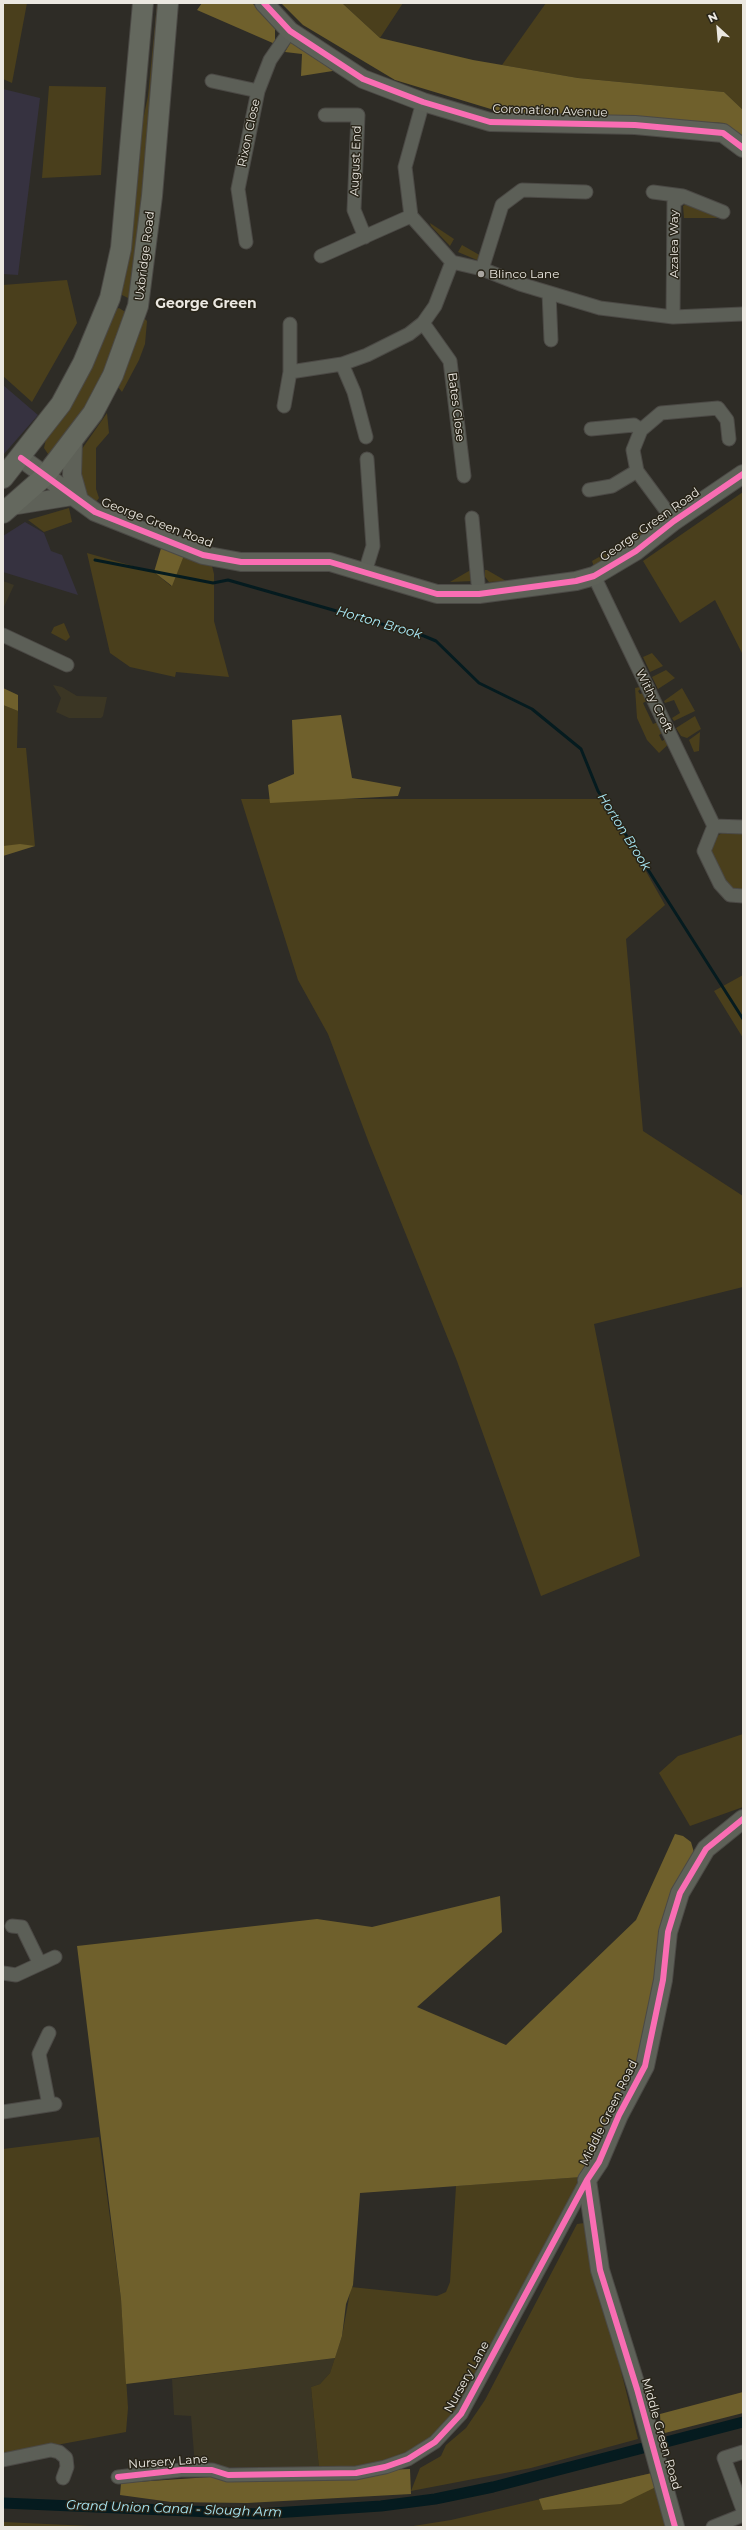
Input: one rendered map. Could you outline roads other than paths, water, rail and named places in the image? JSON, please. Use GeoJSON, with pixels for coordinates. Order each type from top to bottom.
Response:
{"type":"FeatureCollection","features":[{"type":"Feature","properties":{"kind":"main road","name":"Uxbridge Road"},"geometry":{"type":"LineString","coordinates":[[3,478],[21,458],[60,404],[83,363],[110,298],[121,248],[143,3]]}},
{"type":"Feature","properties":{"kind":"main road","name":"Uxbridge Road"},"geometry":{"type":"LineString","coordinates":[[7,509],[45,476],[74,440],[93,413],[113,375],[138,306],[152,196],[168,3]]}},
{"type":"Feature","properties":{"kind":"street","name":"Coronation Avenue"},"geometry":{"type":"LineString","coordinates":[[264,3],[290,30],[363,79],[423,102],[490,122],[635,125],[723,133],[743,148]]}},
{"type":"Feature","properties":{"kind":"street","name":"Rixon Close"},"geometry":{"type":"LineString","coordinates":[[246,242],[238,189],[258,91],[270,60],[290,30]]}},
{"type":"Feature","properties":{"kind":"street"},"geometry":{"type":"LineString","coordinates":[[212,80],[258,91]]}},
{"type":"Feature","properties":{"kind":"street"},"geometry":{"type":"LineString","coordinates":[[423,102],[405,167],[411,216],[452,262],[482,269],[549,293],[600,308],[673,317],[743,314]]}},
{"type":"Feature","properties":{"kind":"street","name":"August End"},"geometry":{"type":"LineString","coordinates":[[325,115],[358,115],[354,210],[365,236]]}},
{"type":"Feature","properties":{"kind":"street"},"geometry":{"type":"LineString","coordinates":[[482,269],[502,205],[522,190],[586,192]]}},
{"type":"Feature","properties":{"kind":"street"},"geometry":{"type":"LineString","coordinates":[[653,192],[683,196]]}},
{"type":"Feature","properties":{"kind":"street","name":"Azalea Way"},"geometry":{"type":"LineString","coordinates":[[673,317],[674,202],[683,196],[723,212]]}},
{"type":"Feature","properties":{"kind":"street"},"geometry":{"type":"LineString","coordinates":[[321,256],[411,216]]}},
{"type":"Feature","properties":{"kind":"street"},"geometry":{"type":"LineString","coordinates":[[290,372],[342,364],[366,355],[402,337],[423,323],[435,306],[452,262]]}},
{"type":"Feature","properties":{"kind":"street"},"geometry":{"type":"LineString","coordinates":[[549,293],[551,340]]}},
{"type":"Feature","properties":{"kind":"street","name":"Bates Close"},"geometry":{"type":"LineString","coordinates":[[423,323],[450,361],[464,476]]}},
{"type":"Feature","properties":{"kind":"street"},"geometry":{"type":"LineString","coordinates":[[284,406],[290,372],[290,324]]}},
{"type":"Feature","properties":{"kind":"street"},"geometry":{"type":"LineString","coordinates":[[342,364],[354,392],[366,437]]}},
{"type":"Feature","properties":{"kind":"street"},"geometry":{"type":"LineString","coordinates":[[674,521],[637,471],[633,450],[641,430],[661,413],[718,408],[727,420],[729,439]]}},
{"type":"Feature","properties":{"kind":"street"},"geometry":{"type":"LineString","coordinates":[[591,429],[634,425],[641,430]]}},
{"type":"Feature","properties":{"kind":"street"},"geometry":{"type":"LineString","coordinates":[[7,509],[76,498],[72,474],[74,440]]}},
{"type":"Feature","properties":{"kind":"street","name":"George Green Road"},"geometry":{"type":"LineString","coordinates":[[21,458],[95,512],[203,555],[241,562],[330,562],[437,594],[479,594],[576,581],[594,576],[636,550],[674,521],[743,474]]}},
{"type":"Feature","properties":{"kind":"street"},"geometry":{"type":"LineString","coordinates":[[365,572],[373,546],[367,459]]}},
{"type":"Feature","properties":{"kind":"street"},"geometry":{"type":"LineString","coordinates":[[589,490],[612,486],[637,471]]}},
{"type":"Feature","properties":{"kind":"street"},"geometry":{"type":"LineString","coordinates":[[472,518],[479,594]]}},
{"type":"Feature","properties":{"kind":"street","name":"Withy Croft"},"geometry":{"type":"LineString","coordinates":[[594,576],[714,826]]}},
{"type":"Feature","properties":{"kind":"street"},"geometry":{"type":"LineString","coordinates":[[3,635],[67,665]]}},
{"type":"Feature","properties":{"kind":"street"},"geometry":{"type":"LineString","coordinates":[[743,827],[714,826],[704,851],[720,884],[730,895],[743,896]]}},
{"type":"Feature","properties":{"kind":"street","name":"Middle Green Road"},"geometry":{"type":"LineString","coordinates":[[675,2527],[646,2419],[600,2270],[587,2180],[599,2162],[619,2115],[645,2066],[662,1980],[668,1932],[680,1893],[706,1850],[743,1819]]}},
{"type":"Feature","properties":{"kind":"street"},"geometry":{"type":"LineString","coordinates":[[12,1926],[22,1927],[40,1964]]}},
{"type":"Feature","properties":{"kind":"street"},"geometry":{"type":"LineString","coordinates":[[3,1973],[16,1975],[55,1957]]}},
{"type":"Feature","properties":{"kind":"street"},"geometry":{"type":"LineString","coordinates":[[3,2112],[52,2105],[39,2054],[49,2033]]}},
{"type":"Feature","properties":{"kind":"street","name":"Nursery Lane"},"geometry":{"type":"LineString","coordinates":[[118,2477],[197,2470],[212,2470],[228,2475],[356,2473],[386,2467],[408,2459],[435,2442],[461,2414],[587,2180]]}},
{"type":"Feature","properties":{"kind":"street"},"geometry":{"type":"LineString","coordinates":[[3,2460],[50,2450],[59,2452],[66,2458],[67,2467],[63,2478]]}},
{"type":"Feature","properties":{"kind":"street"},"geometry":{"type":"LineString","coordinates":[[743,2452],[724,2458],[743,2510]]}},
{"type":"Feature","properties":{"kind":"street"},"geometry":{"type":"LineString","coordinates":[[713,2527],[743,2515]]}},
{"type":"Feature","properties":{"kind":"waterway","name":"Horton Brook"},"geometry":{"type":"LineString","coordinates":[[95,560],[213,583],[228,580],[424,636],[436,641],[479,683],[532,709],[581,749],[598,791],[743,1019]]}},
{"type":"Feature","properties":{"kind":"waterway","name":"Grand Union Canal - Slough Arm"},"geometry":{"type":"LineString","coordinates":[[3,2503],[258,2514],[381,2506],[435,2499],[493,2487],[743,2422]]}},
{"type":"Feature","properties":{"kind":"place","name":"Blinco Lane"},"geometry":{"type":"Point","coordinates":[481,274]}},
{"type":"Feature","properties":{"kind":"district","name":"George Green"},"geometry":{"type":"Point","coordinates":[206,304]}}]}
